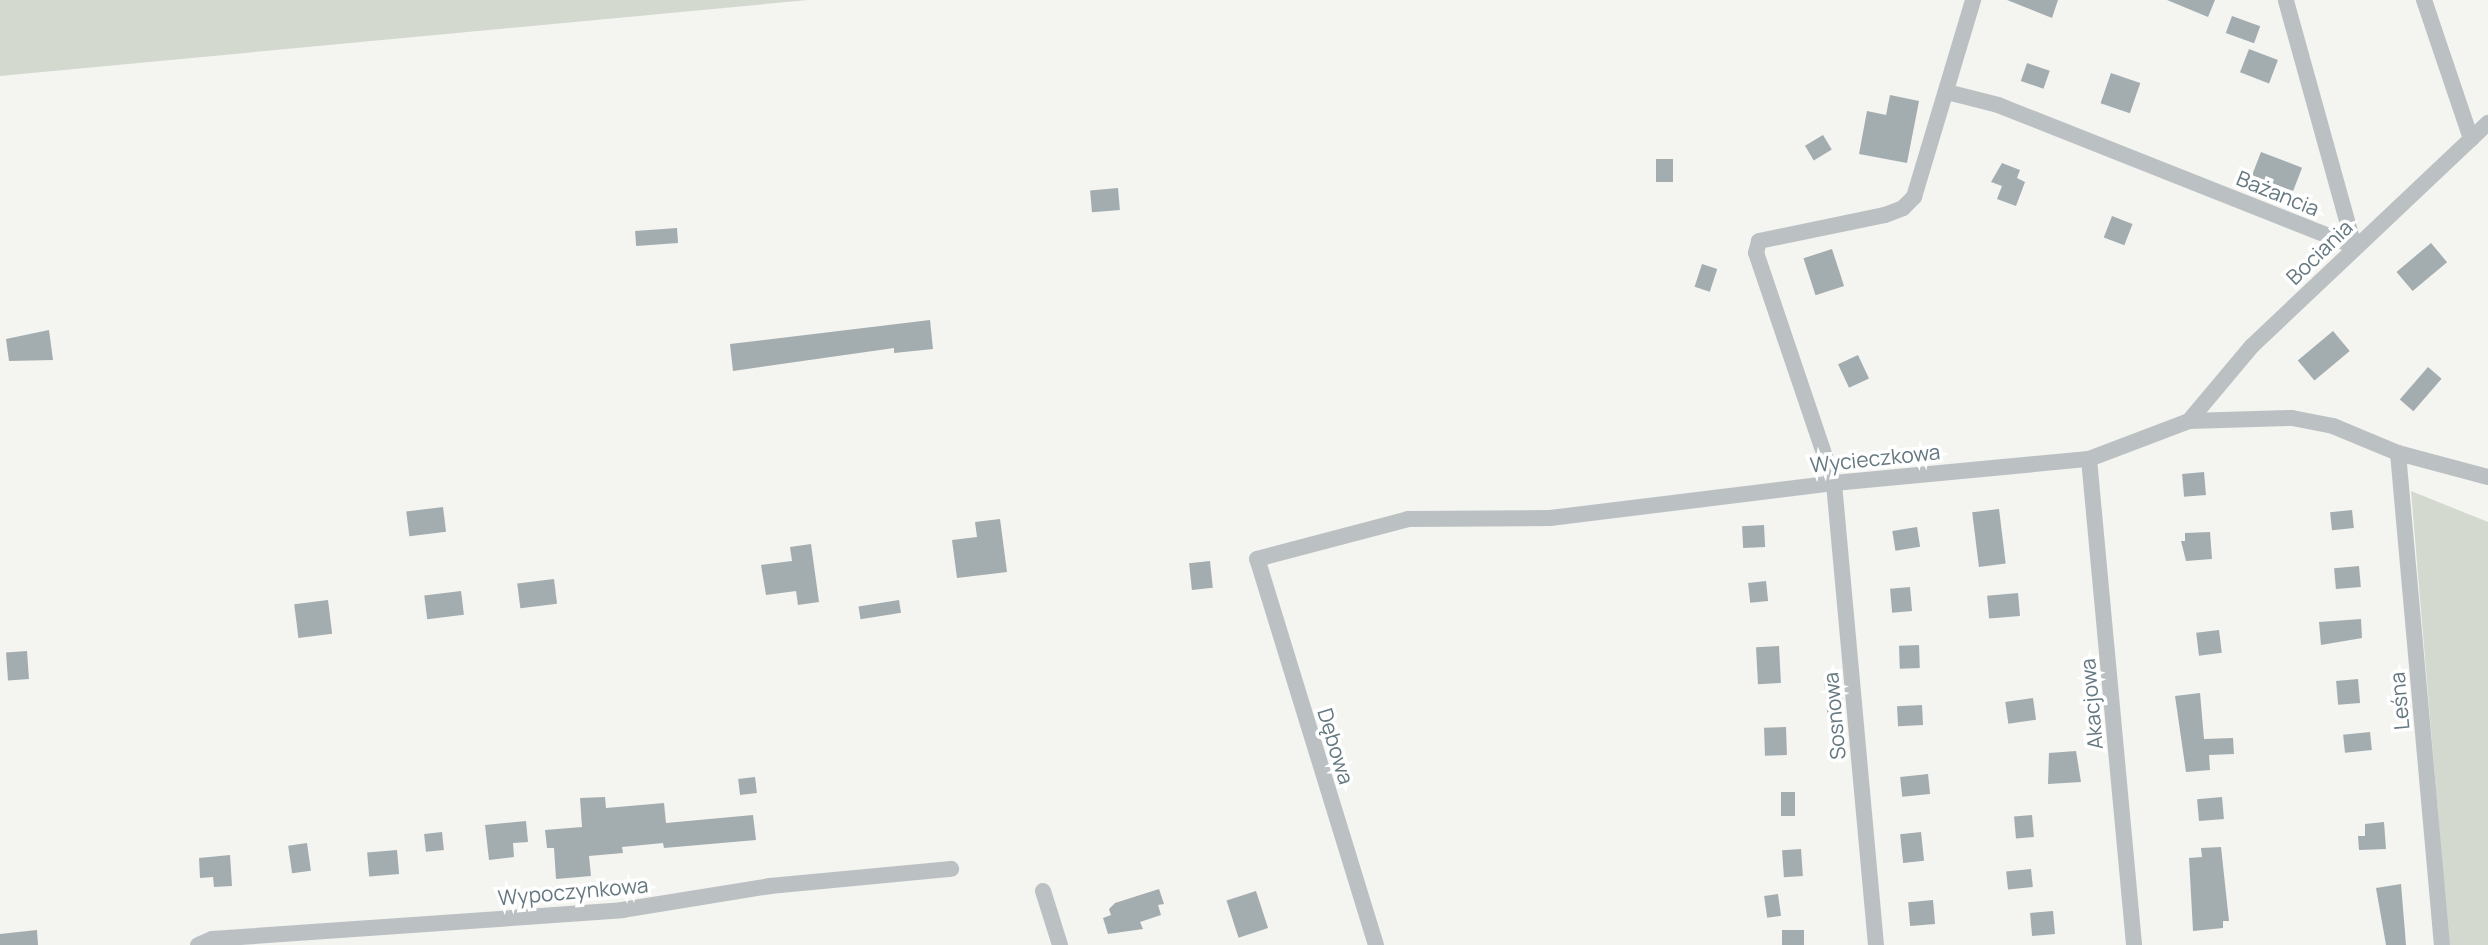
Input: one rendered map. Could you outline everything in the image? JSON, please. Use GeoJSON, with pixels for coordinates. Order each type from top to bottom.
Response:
{"type":"FeatureCollection","features":[{"type":"Feature","properties":{"kind":"street"},"geometry":{"type":"LineString","coordinates":[[1835,483],[1756,253],[1759,241],[1903,208],[1914,197],[1973,0]]}},
{"type":"Feature","properties":{"kind":"street","name":"Bażancia"},"geometry":{"type":"LineString","coordinates":[[2286,0],[2354,246]]}},
{"type":"Feature","properties":{"kind":"street"},"geometry":{"type":"LineString","coordinates":[[2424,0],[2471,139]]}},
{"type":"Feature","properties":{"kind":"street","name":"Bażancia"},"geometry":{"type":"LineString","coordinates":[[1947,92],[1998,105],[2354,246]]}},
{"type":"Feature","properties":{"kind":"street","name":"Bociania"},"geometry":{"type":"LineString","coordinates":[[2189,421],[2252,345],[2354,246],[2488,123]]}},
{"type":"Feature","properties":{"kind":"street","name":"Wycieczkowa"},"geometry":{"type":"LineString","coordinates":[[1256,559],[1408,519],[1550,518],[1835,483],[2089,458],[2189,421],[2292,418],[2333,426],[2398,453],[2488,477]]}},
{"type":"Feature","properties":{"kind":"street","name":"Leśna"},"geometry":{"type":"LineString","coordinates":[[2398,453],[2442,945]]}},
{"type":"Feature","properties":{"kind":"street","name":"Akacjowa"},"geometry":{"type":"LineString","coordinates":[[2089,458],[2134,945]]}},
{"type":"Feature","properties":{"kind":"street","name":"Sosnowa"},"geometry":{"type":"LineString","coordinates":[[1835,483],[1876,945]]}},
{"type":"Feature","properties":{"kind":"street","name":"Dębowa"},"geometry":{"type":"LineString","coordinates":[[1256,559],[1376,945]]}},
{"type":"Feature","properties":{"kind":"street","name":"Wypoczynkowa"},"geometry":{"type":"LineString","coordinates":[[198,945],[212,939],[622,910],[770,886],[951,869]]}},
{"type":"Feature","properties":{"kind":"street"},"geometry":{"type":"LineString","coordinates":[[1043,891],[1060,945]]}},
{"type":"Feature","properties":{"kind":"shaded area"},"geometry":{"type":"Polygon","coordinates":[[[0,0],[808,0],[0,76],[0,0]]]}},
{"type":"Feature","properties":{"kind":"shaded area"},"geometry":{"type":"Polygon","coordinates":[[[2411,491],[2488,522],[2488,945],[2449,945],[2411,491]]]}},
{"type":"Feature","properties":{"kind":"building"},"geometry":{"type":"Polygon","coordinates":[[[2007,0],[2058,0],[2052,18],[2007,0]]]}},
{"type":"Feature","properties":{"kind":"building"},"geometry":{"type":"Polygon","coordinates":[[[2167,0],[2215,0],[2208,17],[2167,0]]]}},
{"type":"Feature","properties":{"kind":"building"},"geometry":{"type":"Polygon","coordinates":[[[2232,16],[2260,26],[2254,43],[2226,33],[2232,16]]]}},
{"type":"Feature","properties":{"kind":"building"},"geometry":{"type":"Polygon","coordinates":[[[2249,49],[2278,60],[2269,83],[2240,72],[2249,49]]]}},
{"type":"Feature","properties":{"kind":"building"},"geometry":{"type":"Polygon","coordinates":[[[2027,63],[2050,71],[2044,89],[2021,81],[2027,63]]]}},
{"type":"Feature","properties":{"kind":"building"},"geometry":{"type":"Polygon","coordinates":[[[2111,73],[2140,83],[2130,113],[2101,103],[2111,73]]]}},
{"type":"Feature","properties":{"kind":"building"},"geometry":{"type":"Polygon","coordinates":[[[1890,95],[1919,101],[1907,163],[1859,154],[1867,111],[1886,115],[1890,95]]]}},
{"type":"Feature","properties":{"kind":"building"},"geometry":{"type":"Polygon","coordinates":[[[1823,135],[1832,150],[1814,160],[1805,146],[1823,135]]]}},
{"type":"Feature","properties":{"kind":"building"},"geometry":{"type":"Polygon","coordinates":[[[2261,152],[2302,168],[2293,191],[2252,175],[2261,152]]]}},
{"type":"Feature","properties":{"kind":"building"},"geometry":{"type":"Polygon","coordinates":[[[1656,159],[1673,159],[1673,182],[1656,182],[1656,159]]]}},
{"type":"Feature","properties":{"kind":"building"},"geometry":{"type":"Polygon","coordinates":[[[2002,163],[2020,170],[2017,178],[2025,182],[2016,206],[1997,199],[2002,186],[1991,182],[2002,163]]]}},
{"type":"Feature","properties":{"kind":"building"},"geometry":{"type":"Polygon","coordinates":[[[1118,188],[1120,210],[1092,212],[1090,190],[1118,188]]]}},
{"type":"Feature","properties":{"kind":"building"},"geometry":{"type":"Polygon","coordinates":[[[2112,216],[2133,224],[2124,245],[2104,237],[2112,216]]]}},
{"type":"Feature","properties":{"kind":"building"},"geometry":{"type":"Polygon","coordinates":[[[677,228],[678,243],[636,246],[635,231],[677,228]]]}},
{"type":"Feature","properties":{"kind":"building"},"geometry":{"type":"Polygon","coordinates":[[[2431,243],[2447,262],[2413,291],[2397,272],[2431,243]]]}},
{"type":"Feature","properties":{"kind":"building"},"geometry":{"type":"Polygon","coordinates":[[[1832,249],[1844,286],[1816,295],[1803,258],[1832,249]]]}},
{"type":"Feature","properties":{"kind":"building"},"geometry":{"type":"Polygon","coordinates":[[[1702,264],[1717,269],[1710,292],[1695,287],[1702,264]]]}},
{"type":"Feature","properties":{"kind":"building"},"geometry":{"type":"Polygon","coordinates":[[[930,320],[933,349],[894,353],[894,348],[733,371],[730,344],[930,320]]]}},
{"type":"Feature","properties":{"kind":"building"},"geometry":{"type":"Polygon","coordinates":[[[49,330],[53,360],[9,361],[6,339],[49,330]]]}},
{"type":"Feature","properties":{"kind":"building"},"geometry":{"type":"Polygon","coordinates":[[[2333,331],[2350,351],[2314,380],[2298,361],[2333,331]]]}},
{"type":"Feature","properties":{"kind":"building"},"geometry":{"type":"Polygon","coordinates":[[[1858,355],[1869,379],[1849,388],[1838,364],[1858,355]]]}},
{"type":"Feature","properties":{"kind":"building"},"geometry":{"type":"Polygon","coordinates":[[[2428,367],[2442,379],[2413,411],[2400,399],[2428,367]]]}},
{"type":"Feature","properties":{"kind":"building"},"geometry":{"type":"Polygon","coordinates":[[[2204,472],[2206,495],[2184,497],[2182,474],[2204,472]]]}},
{"type":"Feature","properties":{"kind":"building"},"geometry":{"type":"Polygon","coordinates":[[[443,507],[446,532],[409,536],[406,512],[443,507]]]}},
{"type":"Feature","properties":{"kind":"building"},"geometry":{"type":"Polygon","coordinates":[[[1999,509],[2006,564],[1979,567],[1972,512],[1999,509]]]}},
{"type":"Feature","properties":{"kind":"building"},"geometry":{"type":"Polygon","coordinates":[[[2352,510],[2354,528],[2332,530],[2330,512],[2352,510]]]}},
{"type":"Feature","properties":{"kind":"building"},"geometry":{"type":"Polygon","coordinates":[[[1000,519],[1007,572],[957,578],[952,540],[977,537],[975,522],[1000,519]]]}},
{"type":"Feature","properties":{"kind":"building"},"geometry":{"type":"Polygon","coordinates":[[[1764,525],[1765,547],[1743,548],[1742,526],[1764,525]]]}},
{"type":"Feature","properties":{"kind":"building"},"geometry":{"type":"Polygon","coordinates":[[[1917,527],[1920,547],[1895,551],[1892,531],[1917,527]]]}},
{"type":"Feature","properties":{"kind":"building"},"geometry":{"type":"Polygon","coordinates":[[[2210,532],[2212,559],[2186,561],[2181,541],[2185,541],[2185,533],[2210,532]]]}},
{"type":"Feature","properties":{"kind":"building"},"geometry":{"type":"Polygon","coordinates":[[[811,544],[819,602],[798,605],[796,591],[766,595],[761,565],[792,561],[790,547],[811,544]]]}},
{"type":"Feature","properties":{"kind":"building"},"geometry":{"type":"Polygon","coordinates":[[[1210,561],[1213,588],[1192,590],[1189,563],[1210,561]]]}},
{"type":"Feature","properties":{"kind":"building"},"geometry":{"type":"Polygon","coordinates":[[[2359,566],[2361,587],[2336,589],[2334,568],[2359,566]]]}},
{"type":"Feature","properties":{"kind":"building"},"geometry":{"type":"Polygon","coordinates":[[[554,579],[557,604],[520,608],[517,584],[554,579]]]}},
{"type":"Feature","properties":{"kind":"building"},"geometry":{"type":"Polygon","coordinates":[[[1766,581],[1768,601],[1750,603],[1748,583],[1766,581]]]}},
{"type":"Feature","properties":{"kind":"building"},"geometry":{"type":"Polygon","coordinates":[[[1910,587],[1912,611],[1892,613],[1890,589],[1910,587]]]}},
{"type":"Feature","properties":{"kind":"building"},"geometry":{"type":"Polygon","coordinates":[[[461,591],[464,615],[427,619],[424,596],[461,591]]]}},
{"type":"Feature","properties":{"kind":"building"},"geometry":{"type":"Polygon","coordinates":[[[2018,593],[2020,616],[1989,619],[1987,596],[2018,593]]]}},
{"type":"Feature","properties":{"kind":"building"},"geometry":{"type":"Polygon","coordinates":[[[328,600],[332,634],[298,638],[294,604],[328,600]]]}},
{"type":"Feature","properties":{"kind":"building"},"geometry":{"type":"Polygon","coordinates":[[[899,600],[901,613],[861,619],[859,606],[899,600]]]}},
{"type":"Feature","properties":{"kind":"building"},"geometry":{"type":"Polygon","coordinates":[[[2361,619],[2362,638],[2321,645],[2319,622],[2361,619]]]}},
{"type":"Feature","properties":{"kind":"building"},"geometry":{"type":"Polygon","coordinates":[[[2219,630],[2222,653],[2199,656],[2196,633],[2219,630]]]}},
{"type":"Feature","properties":{"kind":"building"},"geometry":{"type":"Polygon","coordinates":[[[1919,645],[1920,668],[1900,669],[1899,646],[1919,645]]]}},
{"type":"Feature","properties":{"kind":"building"},"geometry":{"type":"Polygon","coordinates":[[[1779,646],[1781,683],[1758,684],[1756,647],[1779,646]]]}},
{"type":"Feature","properties":{"kind":"building"},"geometry":{"type":"Polygon","coordinates":[[[27,651],[29,679],[8,680],[6,652],[27,651]]]}},
{"type":"Feature","properties":{"kind":"building"},"geometry":{"type":"Polygon","coordinates":[[[2358,679],[2360,703],[2338,705],[2336,681],[2358,679]]]}},
{"type":"Feature","properties":{"kind":"building"},"geometry":{"type":"Polygon","coordinates":[[[1841,681],[1844,711],[1827,713],[1824,683],[1841,681]]]}},
{"type":"Feature","properties":{"kind":"building"},"geometry":{"type":"Polygon","coordinates":[[[2200,693],[2204,739],[2233,738],[2234,754],[2209,755],[2210,770],[2186,772],[2175,696],[2200,693]]]}},
{"type":"Feature","properties":{"kind":"building"},"geometry":{"type":"Polygon","coordinates":[[[2033,698],[2036,720],[2008,724],[2005,702],[2033,698]]]}},
{"type":"Feature","properties":{"kind":"building"},"geometry":{"type":"Polygon","coordinates":[[[1922,705],[1923,725],[1898,726],[1897,706],[1922,705]]]}},
{"type":"Feature","properties":{"kind":"building"},"geometry":{"type":"Polygon","coordinates":[[[1786,727],[1787,755],[1765,756],[1764,728],[1786,727]]]}},
{"type":"Feature","properties":{"kind":"building"},"geometry":{"type":"Polygon","coordinates":[[[2370,732],[2372,750],[2345,753],[2343,735],[2370,732]]]}},
{"type":"Feature","properties":{"kind":"building"},"geometry":{"type":"Polygon","coordinates":[[[2076,751],[2081,782],[2048,784],[2049,753],[2076,751]]]}},
{"type":"Feature","properties":{"kind":"building"},"geometry":{"type":"Polygon","coordinates":[[[1928,774],[1930,794],[1902,797],[1900,777],[1928,774]]]}},
{"type":"Feature","properties":{"kind":"building"},"geometry":{"type":"Polygon","coordinates":[[[755,777],[757,793],[740,795],[738,779],[755,777]]]}},
{"type":"Feature","properties":{"kind":"building"},"geometry":{"type":"Polygon","coordinates":[[[1781,792],[1795,792],[1795,816],[1781,816],[1781,792]]]}},
{"type":"Feature","properties":{"kind":"building"},"geometry":{"type":"Polygon","coordinates":[[[605,797],[606,808],[664,803],[666,823],[753,815],[756,840],[664,848],[663,843],[622,847],[623,853],[589,856],[591,876],[556,879],[554,848],[547,848],[545,830],[582,827],[580,798],[605,797]]]}},
{"type":"Feature","properties":{"kind":"building"},"geometry":{"type":"Polygon","coordinates":[[[2222,797],[2224,819],[2199,821],[2197,799],[2222,797]]]}},
{"type":"Feature","properties":{"kind":"building"},"geometry":{"type":"Polygon","coordinates":[[[2032,815],[2034,837],[2016,838],[2014,817],[2032,815]]]}},
{"type":"Feature","properties":{"kind":"building"},"geometry":{"type":"Polygon","coordinates":[[[526,821],[528,842],[513,843],[514,857],[489,860],[485,825],[526,821]]]}},
{"type":"Feature","properties":{"kind":"building"},"geometry":{"type":"Polygon","coordinates":[[[2384,822],[2386,849],[2359,850],[2358,836],[2365,836],[2365,824],[2384,822]]]}},
{"type":"Feature","properties":{"kind":"building"},"geometry":{"type":"Polygon","coordinates":[[[442,832],[444,850],[426,852],[424,834],[442,832]]]}},
{"type":"Feature","properties":{"kind":"building"},"geometry":{"type":"Polygon","coordinates":[[[1921,832],[1924,861],[1903,863],[1900,834],[1921,832]]]}},
{"type":"Feature","properties":{"kind":"building"},"geometry":{"type":"Polygon","coordinates":[[[307,843],[311,871],[292,873],[288,846],[307,843]]]}},
{"type":"Feature","properties":{"kind":"building"},"geometry":{"type":"Polygon","coordinates":[[[2221,847],[2229,921],[2223,921],[2223,928],[2193,931],[2189,858],[2202,857],[2201,848],[2221,847]]]}},
{"type":"Feature","properties":{"kind":"building"},"geometry":{"type":"Polygon","coordinates":[[[1801,849],[1803,876],[1784,877],[1782,850],[1801,849]]]}},
{"type":"Feature","properties":{"kind":"building"},"geometry":{"type":"Polygon","coordinates":[[[397,850],[399,874],[369,877],[367,853],[397,850]]]}},
{"type":"Feature","properties":{"kind":"building"},"geometry":{"type":"Polygon","coordinates":[[[230,855],[232,886],[214,887],[213,877],[200,878],[199,858],[230,855]]]}},
{"type":"Feature","properties":{"kind":"building"},"geometry":{"type":"Polygon","coordinates":[[[2031,869],[2033,887],[2008,890],[2006,872],[2031,869]]]}},
{"type":"Feature","properties":{"kind":"building"},"geometry":{"type":"Polygon","coordinates":[[[2401,884],[2406,945],[2386,945],[2376,888],[2401,884]]]}},
{"type":"Feature","properties":{"kind":"building"},"geometry":{"type":"Polygon","coordinates":[[[1159,889],[1164,904],[1158,905],[1161,915],[1140,922],[1143,929],[1108,934],[1103,918],[1111,915],[1109,909],[1115,903],[1159,889]]]}},
{"type":"Feature","properties":{"kind":"building"},"geometry":{"type":"Polygon","coordinates":[[[1256,891],[1268,928],[1239,938],[1227,901],[1256,891]]]}},
{"type":"Feature","properties":{"kind":"building"},"geometry":{"type":"Polygon","coordinates":[[[1778,894],[1781,916],[1767,918],[1764,896],[1778,894]]]}},
{"type":"Feature","properties":{"kind":"building"},"geometry":{"type":"Polygon","coordinates":[[[1933,900],[1935,924],[1910,926],[1908,902],[1933,900]]]}},
{"type":"Feature","properties":{"kind":"building"},"geometry":{"type":"Polygon","coordinates":[[[2053,911],[2055,934],[2032,936],[2030,913],[2053,911]]]}},
{"type":"Feature","properties":{"kind":"building"},"geometry":{"type":"Polygon","coordinates":[[[37,930],[38,945],[0,945],[0,934],[37,930]]]}},
{"type":"Feature","properties":{"kind":"building"},"geometry":{"type":"Polygon","coordinates":[[[1782,930],[1804,930],[1804,945],[1782,945],[1782,930]]]}}]}
